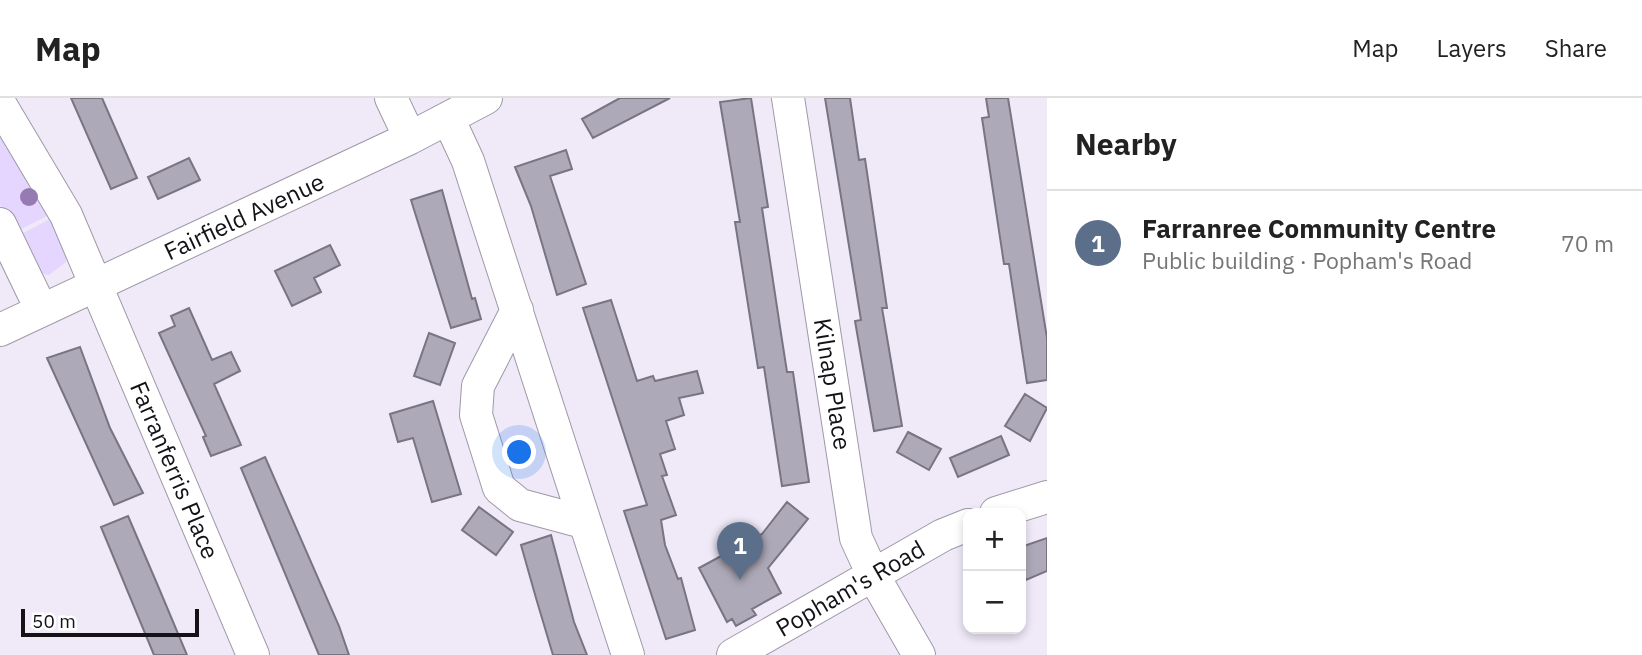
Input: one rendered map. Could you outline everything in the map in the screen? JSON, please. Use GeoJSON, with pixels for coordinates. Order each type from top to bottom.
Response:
{"type":"FeatureCollection","features":[{"type":"Feature","properties":{"kind":"street"},"geometry":{"type":"LineString","coordinates":[[391,98],[410,138]]}},
{"type":"Feature","properties":{"kind":"street","name":"Fairfield Avenue"},"geometry":{"type":"LineString","coordinates":[[0,330],[410,138],[486,98]]}},
{"type":"Feature","properties":{"kind":"street","name":"Kilnap Place"},"geometry":{"type":"LineString","coordinates":[[788,98],[856,538],[873,575],[919,655]]}},
{"type":"Feature","properties":{"kind":"street","name":"Farranferris Place"},"geometry":{"type":"LineString","coordinates":[[0,104],[66,215],[253,655]]}},
{"type":"Feature","properties":{"kind":"street"},"geometry":{"type":"LineString","coordinates":[[448,118],[468,161],[628,655]]}},
{"type":"Feature","properties":{"kind":"street"},"geometry":{"type":"LineString","coordinates":[[0,224],[41,309]]}},
{"type":"Feature","properties":{"kind":"street"},"geometry":{"type":"LineString","coordinates":[[517,310],[478,386],[476,415],[499,488],[520,505],[583,522]]}},
{"type":"Feature","properties":{"kind":"street"},"geometry":{"type":"LineString","coordinates":[[1013,508],[1047,498]]}},
{"type":"Feature","properties":{"kind":"street","name":"Popham's Road"},"geometry":{"type":"LineString","coordinates":[[733,655],[963,526]]}},
{"type":"Feature","properties":{"kind":"shaded area"},"geometry":{"type":"Polygon","coordinates":[[[0,125],[49,215],[17,231],[11,230],[0,204],[0,125]]]}},
{"type":"Feature","properties":{"kind":"shaded area"},"geometry":{"type":"Polygon","coordinates":[[[52,218],[66,250],[66,262],[49,275],[39,273],[19,235],[52,218]]]}},
{"type":"Feature","properties":{"kind":"building"},"geometry":{"type":"Polygon","coordinates":[[[71,98],[102,98],[137,178],[111,189],[71,98]]]}},
{"type":"Feature","properties":{"kind":"building"},"geometry":{"type":"Polygon","coordinates":[[[620,98],[670,98],[593,138],[582,119],[620,98]]]}},
{"type":"Feature","properties":{"kind":"building"},"geometry":{"type":"Polygon","coordinates":[[[751,98],[768,207],[762,208],[787,372],[793,372],[809,482],[782,486],[764,367],[758,368],[735,222],[740,222],[720,102],[751,98]]]}},
{"type":"Feature","properties":{"kind":"building"},"geometry":{"type":"Polygon","coordinates":[[[825,98],[850,98],[859,160],[865,159],[887,308],[882,308],[902,426],[874,431],[855,321],[861,320],[825,98]]]}},
{"type":"Feature","properties":{"kind":"building"},"geometry":{"type":"Polygon","coordinates":[[[986,98],[1008,98],[1047,338],[1047,380],[1027,383],[1009,264],[1004,264],[982,118],[989,117],[986,98]]]}},
{"type":"Feature","properties":{"kind":"building"},"geometry":{"type":"Polygon","coordinates":[[[566,150],[572,169],[550,176],[586,284],[557,295],[531,206],[515,167],[566,150]]]}},
{"type":"Feature","properties":{"kind":"building"},"geometry":{"type":"Polygon","coordinates":[[[189,158],[200,180],[158,199],[148,177],[189,158]]]}},
{"type":"Feature","properties":{"kind":"building"},"geometry":{"type":"Polygon","coordinates":[[[442,190],[472,299],[475,298],[481,319],[451,328],[411,200],[442,190]]]}},
{"type":"Feature","properties":{"kind":"building"},"geometry":{"type":"Polygon","coordinates":[[[330,245],[340,265],[314,278],[321,292],[292,306],[275,271],[330,245]]]}},
{"type":"Feature","properties":{"kind":"building"},"geometry":{"type":"Polygon","coordinates":[[[611,300],[637,381],[653,376],[655,381],[697,371],[703,393],[679,398],[684,415],[666,421],[675,449],[660,454],[667,475],[662,476],[676,515],[661,520],[665,545],[678,579],[681,578],[695,630],[666,639],[624,511],[647,505],[583,308],[611,300]]]}},
{"type":"Feature","properties":{"kind":"building"},"geometry":{"type":"Polygon","coordinates":[[[189,308],[212,360],[231,352],[240,371],[214,384],[241,445],[211,456],[203,437],[206,436],[159,333],[175,326],[171,316],[189,308]]]}},
{"type":"Feature","properties":{"kind":"building"},"geometry":{"type":"Polygon","coordinates":[[[429,333],[455,343],[440,385],[414,376],[429,333]]]}},
{"type":"Feature","properties":{"kind":"building"},"geometry":{"type":"Polygon","coordinates":[[[80,347],[110,428],[143,493],[114,505],[47,358],[80,347]]]}},
{"type":"Feature","properties":{"kind":"building"},"geometry":{"type":"Polygon","coordinates":[[[1025,394],[1047,408],[1030,441],[1005,426],[1025,394]]]}},
{"type":"Feature","properties":{"kind":"building"},"geometry":{"type":"Polygon","coordinates":[[[433,401],[461,494],[432,502],[413,438],[398,442],[390,414],[433,401]]]}},
{"type":"Feature","properties":{"kind":"building"},"geometry":{"type":"Polygon","coordinates":[[[908,432],[941,449],[929,470],[897,452],[908,432]]]}},
{"type":"Feature","properties":{"kind":"building"},"geometry":{"type":"Polygon","coordinates":[[[1001,436],[1009,455],[958,477],[950,458],[1001,436]]]}},
{"type":"Feature","properties":{"kind":"building"},"geometry":{"type":"Polygon","coordinates":[[[265,457],[339,626],[349,655],[319,655],[241,468],[265,457]]]}},
{"type":"Feature","properties":{"kind":"building"},"geometry":{"type":"Polygon","coordinates":[[[787,502],[808,519],[768,568],[781,593],[752,609],[756,615],[736,626],[732,619],[727,622],[699,568],[762,534],[787,502]]]}},
{"type":"Feature","properties":{"kind":"building"},"geometry":{"type":"Polygon","coordinates":[[[479,507],[513,532],[496,555],[462,530],[479,507]]]}},
{"type":"Feature","properties":{"kind":"building"},"geometry":{"type":"Polygon","coordinates":[[[128,516],[187,655],[154,655],[101,527],[128,516]]]}},
{"type":"Feature","properties":{"kind":"building"},"geometry":{"type":"Polygon","coordinates":[[[551,535],[574,622],[587,655],[553,655],[521,545],[551,535]]]}},
{"type":"Feature","properties":{"kind":"building"},"geometry":{"type":"Polygon","coordinates":[[[1047,538],[1047,571],[1026,580],[1026,571],[1026,545],[1047,538]]]}},
{"type":"Feature","properties":{"kind":"place","name":"Farranree Community Centre"},"geometry":{"type":"Point","coordinates":[740,580]}}]}
